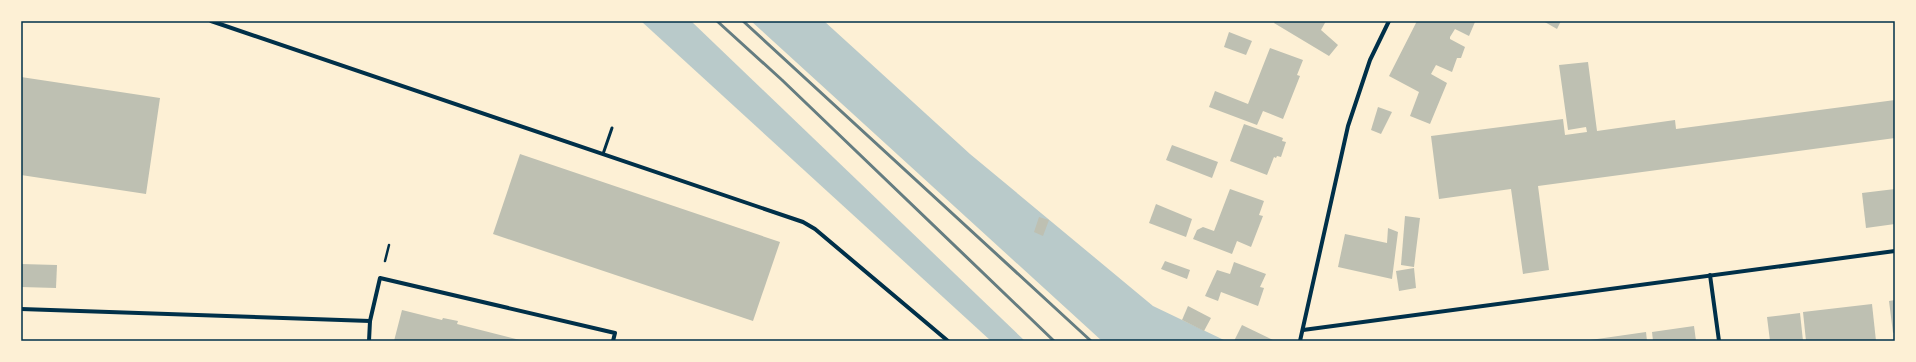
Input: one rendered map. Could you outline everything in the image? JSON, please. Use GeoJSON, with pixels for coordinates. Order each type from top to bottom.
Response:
{"type":"FeatureCollection","features":[{"type":"Feature","properties":{"kind":"street"},"geometry":{"type":"LineString","coordinates":[[212,21],[788,217],[815,228],[948,341]]}},
{"type":"Feature","properties":{"kind":"street"},"geometry":{"type":"LineString","coordinates":[[1300,341],[1348,126],[1370,60],[1389,21]]}},
{"type":"Feature","properties":{"kind":"street"},"geometry":{"type":"LineString","coordinates":[[1303,330],[1895,251]]}},
{"type":"Feature","properties":{"kind":"street"},"geometry":{"type":"LineString","coordinates":[[1710,275],[1719,341]]}},
{"type":"Feature","properties":{"kind":"street"},"geometry":{"type":"LineString","coordinates":[[369,341],[370,321],[380,278],[615,333],[613,341]]}},
{"type":"Feature","properties":{"kind":"street"},"geometry":{"type":"LineString","coordinates":[[21,309],[370,321]]}},
{"type":"Feature","properties":{"kind":"lane"},"geometry":{"type":"LineString","coordinates":[[603,154],[612,128]]}},
{"type":"Feature","properties":{"kind":"shaded area"},"geometry":{"type":"Polygon","coordinates":[[[641,21],[691,21],[1025,341],[991,341],[641,21]]]}},
{"type":"Feature","properties":{"kind":"shaded area"},"geometry":{"type":"Polygon","coordinates":[[[751,21],[824,21],[970,154],[1153,306],[1226,341],[1102,341],[751,21]]]}},
{"type":"Feature","properties":{"kind":"building"},"geometry":{"type":"Polygon","coordinates":[[[1275,21],[1326,21],[1321,30],[1338,45],[1329,56],[1274,23],[1275,21]]]}},
{"type":"Feature","properties":{"kind":"building"},"geometry":{"type":"Polygon","coordinates":[[[1417,21],[1475,21],[1469,36],[1455,29],[1450,37],[1450,39],[1465,47],[1461,58],[1457,58],[1452,72],[1436,65],[1431,74],[1447,83],[1430,124],[1410,116],[1419,92],[1389,76],[1417,21]]]}},
{"type":"Feature","properties":{"kind":"building"},"geometry":{"type":"Polygon","coordinates":[[[1543,21],[1561,21],[1557,29],[1543,21]]]}},
{"type":"Feature","properties":{"kind":"building"},"geometry":{"type":"Polygon","coordinates":[[[1229,32],[1252,41],[1246,55],[1224,47],[1229,32]]]}},
{"type":"Feature","properties":{"kind":"building"},"geometry":{"type":"Polygon","coordinates":[[[1270,48],[1303,60],[1297,75],[1300,76],[1283,119],[1263,111],[1257,125],[1209,107],[1215,91],[1248,104],[1270,48]]]}},
{"type":"Feature","properties":{"kind":"building"},"geometry":{"type":"Polygon","coordinates":[[[1588,62],[1597,131],[1675,120],[1676,129],[1895,100],[1895,138],[1538,186],[1549,270],[1523,274],[1511,189],[1439,199],[1431,136],[1563,119],[1565,135],[1587,132],[1586,127],[1568,130],[1559,65],[1588,62]]]}},
{"type":"Feature","properties":{"kind":"building"},"geometry":{"type":"Polygon","coordinates":[[[21,77],[160,98],[146,194],[21,175],[21,77]]]}},
{"type":"Feature","properties":{"kind":"building"},"geometry":{"type":"Polygon","coordinates":[[[1378,107],[1392,112],[1381,134],[1371,130],[1378,107]]]}},
{"type":"Feature","properties":{"kind":"building"},"geometry":{"type":"Polygon","coordinates":[[[1244,124],[1283,138],[1282,141],[1286,142],[1281,157],[1274,157],[1267,175],[1230,161],[1244,124]]]}},
{"type":"Feature","properties":{"kind":"building"},"geometry":{"type":"Polygon","coordinates":[[[1172,145],[1218,162],[1212,178],[1166,160],[1172,145]]]}},
{"type":"Feature","properties":{"kind":"building"},"geometry":{"type":"Polygon","coordinates":[[[520,154],[780,242],[753,321],[493,234],[520,154]]]}},
{"type":"Feature","properties":{"kind":"building"},"geometry":{"type":"Polygon","coordinates":[[[1230,189],[1264,201],[1259,215],[1263,216],[1251,247],[1237,241],[1232,254],[1193,239],[1197,230],[1203,227],[1214,231],[1230,189]]]}},
{"type":"Feature","properties":{"kind":"building"},"geometry":{"type":"Polygon","coordinates":[[[1895,189],[1895,224],[1866,228],[1862,193],[1895,189]]]}},
{"type":"Feature","properties":{"kind":"building"},"geometry":{"type":"Polygon","coordinates":[[[1156,204],[1192,219],[1186,237],[1149,223],[1156,204]]]}},
{"type":"Feature","properties":{"kind":"building"},"geometry":{"type":"Polygon","coordinates":[[[1405,216],[1420,218],[1414,267],[1401,265],[1405,216]]]}},
{"type":"Feature","properties":{"kind":"building"},"geometry":{"type":"Polygon","coordinates":[[[1039,217],[1049,220],[1043,236],[1034,232],[1039,217]]]}},
{"type":"Feature","properties":{"kind":"building"},"geometry":{"type":"Polygon","coordinates":[[[1388,228],[1398,232],[1392,279],[1338,267],[1345,234],[1387,243],[1388,228]]]}},
{"type":"Feature","properties":{"kind":"building"},"geometry":{"type":"Polygon","coordinates":[[[1165,261],[1190,270],[1187,279],[1161,269],[1165,261]]]}},
{"type":"Feature","properties":{"kind":"building"},"geometry":{"type":"Polygon","coordinates":[[[1234,262],[1266,274],[1260,287],[1264,288],[1258,306],[1221,292],[1218,301],[1205,296],[1217,270],[1230,274],[1234,262]]]}},
{"type":"Feature","properties":{"kind":"building"},"geometry":{"type":"Polygon","coordinates":[[[21,264],[57,265],[56,288],[21,287],[21,264]]]}},
{"type":"Feature","properties":{"kind":"building"},"geometry":{"type":"Polygon","coordinates":[[[1414,268],[1416,288],[1399,291],[1396,271],[1414,268]]]}},
{"type":"Feature","properties":{"kind":"building"},"geometry":{"type":"Polygon","coordinates":[[[1895,300],[1895,332],[1893,333],[1889,301],[1895,300]]]}},
{"type":"Feature","properties":{"kind":"building"},"geometry":{"type":"Polygon","coordinates":[[[1872,304],[1876,341],[1806,341],[1803,312],[1872,304]]]}},
{"type":"Feature","properties":{"kind":"building"},"geometry":{"type":"Polygon","coordinates":[[[1188,306],[1211,318],[1204,331],[1182,320],[1188,306]]]}},
{"type":"Feature","properties":{"kind":"building"},"geometry":{"type":"Polygon","coordinates":[[[402,310],[442,320],[443,318],[458,321],[457,324],[524,341],[394,341],[402,310]]]}},
{"type":"Feature","properties":{"kind":"building"},"geometry":{"type":"Polygon","coordinates":[[[1800,313],[1803,341],[1770,341],[1767,317],[1800,313]]]}},
{"type":"Feature","properties":{"kind":"building"},"geometry":{"type":"Polygon","coordinates":[[[1242,325],[1275,341],[1234,341],[1242,325]]]}},
{"type":"Feature","properties":{"kind":"building"},"geometry":{"type":"Polygon","coordinates":[[[1694,326],[1696,341],[1653,341],[1652,332],[1694,326]]]}},
{"type":"Feature","properties":{"kind":"building"},"geometry":{"type":"Polygon","coordinates":[[[1646,332],[1647,341],[1590,341],[1590,340],[1646,332]]]}},
{"type":"Feature","properties":{"kind":"railway"},"geometry":{"type":"LineString","coordinates":[[717,21],[782,80],[1054,341]]}},
{"type":"Feature","properties":{"kind":"railway"},"geometry":{"type":"LineString","coordinates":[[743,21],[1091,341]]}}]}
